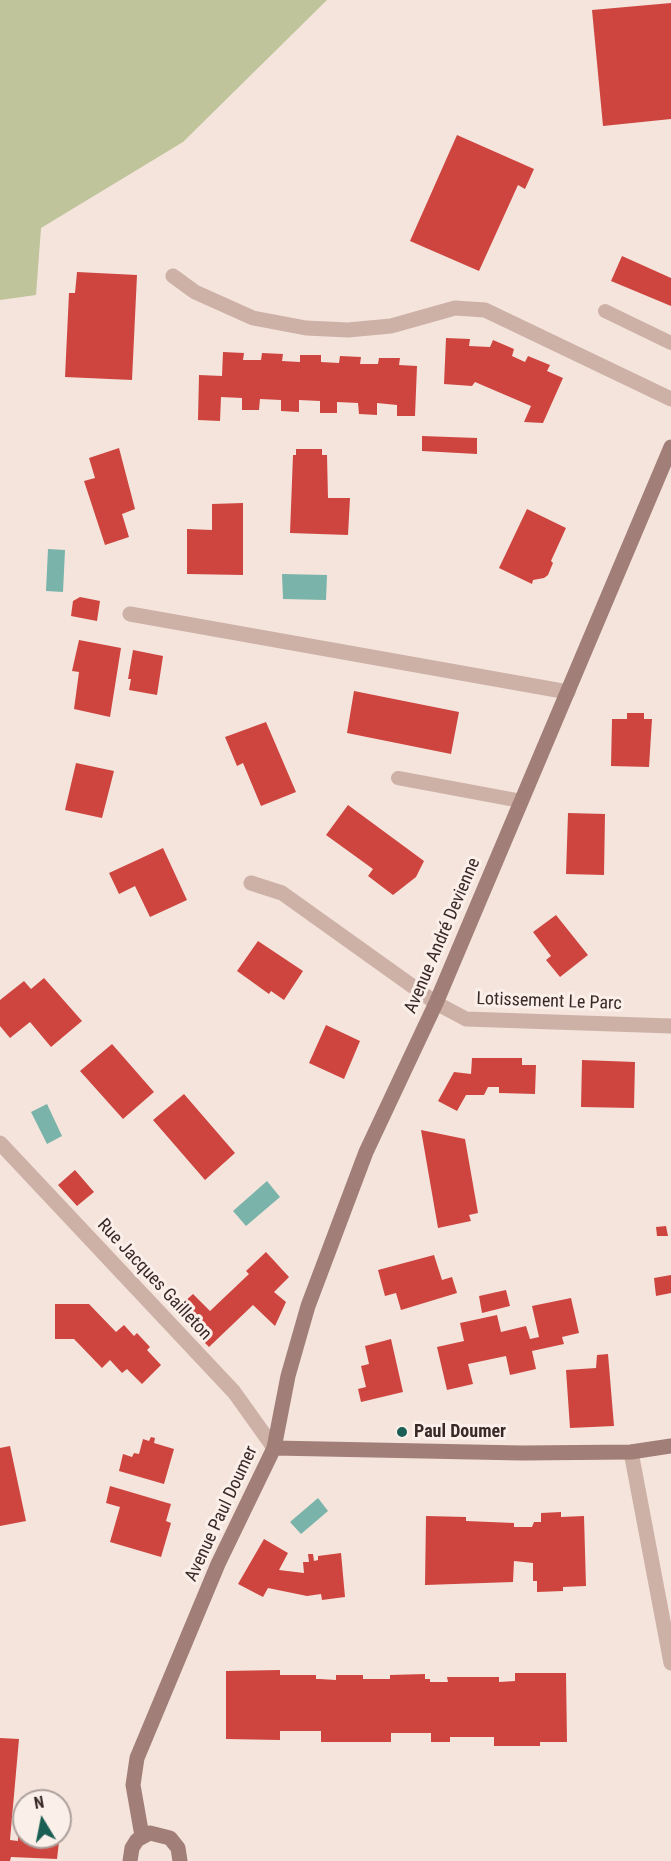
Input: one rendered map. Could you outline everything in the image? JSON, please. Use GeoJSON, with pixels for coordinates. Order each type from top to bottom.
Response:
{"type":"FeatureCollection","features":[{"type":"Feature","properties":{"kind":"street"},"geometry":{"type":"LineString","coordinates":[[173,276],[195,292],[253,318],[306,328],[348,330],[391,326],[455,308],[485,310],[671,399]]}},
{"type":"Feature","properties":{"kind":"street","name":"Avenue André Devienne"},"geometry":{"type":"LineString","coordinates":[[274,1448],[288,1376],[308,1306],[366,1152],[436,1003],[671,447]]}},
{"type":"Feature","properties":{"kind":"street"},"geometry":{"type":"LineString","coordinates":[[130,614],[568,692]]}},
{"type":"Feature","properties":{"kind":"street","name":"Lotissement Le Parc"},"geometry":{"type":"LineString","coordinates":[[251,883],[282,893],[436,1003],[466,1019],[671,1026]]}},
{"type":"Feature","properties":{"kind":"street","name":"Rue Jacques Gailleton"},"geometry":{"type":"LineString","coordinates":[[0,1143],[239,1398],[274,1448]]}},
{"type":"Feature","properties":{"kind":"street","name":"Avenue Paul Doumer"},"geometry":{"type":"LineString","coordinates":[[142,1836],[133,1785],[137,1758],[218,1564],[274,1448],[428,1453],[632,1452],[671,1446]]}},
{"type":"Feature","properties":{"kind":"street"},"geometry":{"type":"LineString","coordinates":[[632,1452],[671,1663]]}},
{"type":"Feature","properties":{"kind":"street"},"geometry":{"type":"LineString","coordinates":[[130,1861],[132,1848],[142,1836],[150,1833],[170,1838],[178,1848],[180,1861]]}},
{"type":"Feature","properties":{"kind":"lane"},"geometry":{"type":"LineString","coordinates":[[604,311],[671,343]]}},
{"type":"Feature","properties":{"kind":"lane"},"geometry":{"type":"LineString","coordinates":[[398,778],[521,801]]}},
{"type":"Feature","properties":{"kind":"green space"},"geometry":{"type":"Polygon","coordinates":[[[0,0],[327,0],[183,142],[41,228],[36,295],[0,300],[0,0]]]}},
{"type":"Feature","properties":{"kind":"water"},"geometry":{"type":"Polygon","coordinates":[[[48,549],[65,550],[63,592],[46,591],[48,549]]]}},
{"type":"Feature","properties":{"kind":"water"},"geometry":{"type":"Polygon","coordinates":[[[282,574],[327,575],[326,600],[283,599],[282,574]]]}},
{"type":"Feature","properties":{"kind":"water"},"geometry":{"type":"Polygon","coordinates":[[[47,1104],[62,1136],[47,1144],[31,1112],[47,1104]]]}},
{"type":"Feature","properties":{"kind":"water"},"geometry":{"type":"Polygon","coordinates":[[[267,1181],[280,1197],[246,1226],[233,1211],[267,1181]]]}},
{"type":"Feature","properties":{"kind":"water"},"geometry":{"type":"Polygon","coordinates":[[[318,1498],[328,1511],[301,1534],[290,1522],[318,1498]]]}},
{"type":"Feature","properties":{"kind":"building"},"geometry":{"type":"Polygon","coordinates":[[[671,3],[671,119],[603,126],[592,10],[671,3]]]}},
{"type":"Feature","properties":{"kind":"building"},"geometry":{"type":"Polygon","coordinates":[[[457,135],[534,169],[525,189],[518,185],[479,271],[410,241],[457,135]]]}},
{"type":"Feature","properties":{"kind":"building"},"geometry":{"type":"Polygon","coordinates":[[[622,256],[671,278],[671,306],[611,281],[622,256]]]}},
{"type":"Feature","properties":{"kind":"building"},"geometry":{"type":"Polygon","coordinates":[[[77,272],[137,275],[132,380],[65,377],[69,293],[75,293],[77,272]]]}},
{"type":"Feature","properties":{"kind":"building"},"geometry":{"type":"Polygon","coordinates":[[[446,338],[470,339],[469,346],[490,347],[493,340],[514,349],[512,356],[525,362],[528,356],[550,365],[547,371],[563,378],[543,423],[524,422],[531,406],[475,382],[472,386],[444,384],[446,338]]]}},
{"type":"Feature","properties":{"kind":"building"},"geometry":{"type":"Polygon","coordinates":[[[223,352],[244,353],[243,360],[261,360],[262,353],[283,354],[282,361],[300,362],[300,355],[321,355],[321,362],[339,363],[340,356],[361,357],[360,364],[378,364],[379,358],[400,358],[399,365],[417,366],[415,416],[397,416],[397,405],[377,403],[377,415],[359,414],[358,403],[337,402],[337,413],[320,413],[320,401],[299,400],[299,412],[281,411],[281,400],[260,399],[259,410],[242,410],[242,398],[221,397],[220,421],[198,420],[199,375],[222,376],[223,352]]]}},
{"type":"Feature","properties":{"kind":"building"},"geometry":{"type":"Polygon","coordinates":[[[422,436],[477,438],[477,454],[422,451],[422,436]]]}},
{"type":"Feature","properties":{"kind":"building"},"geometry":{"type":"Polygon","coordinates":[[[119,448],[135,509],[122,514],[129,537],[105,545],[84,481],[95,478],[89,458],[119,448]]]}},
{"type":"Feature","properties":{"kind":"building"},"geometry":{"type":"Polygon","coordinates":[[[296,449],[322,449],[322,455],[327,455],[328,498],[350,498],[348,535],[290,533],[293,455],[296,455],[296,449]]]}},
{"type":"Feature","properties":{"kind":"building"},"geometry":{"type":"Polygon","coordinates":[[[243,503],[243,575],[187,574],[187,529],[212,530],[212,504],[243,503]]]}},
{"type":"Feature","properties":{"kind":"building"},"geometry":{"type":"Polygon","coordinates":[[[527,509],[566,528],[551,561],[553,563],[548,575],[533,580],[532,584],[499,568],[527,509]]]}},
{"type":"Feature","properties":{"kind":"building"},"geometry":{"type":"Polygon","coordinates":[[[80,597],[100,601],[97,621],[71,616],[73,601],[80,597]]]}},
{"type":"Feature","properties":{"kind":"building"},"geometry":{"type":"Polygon","coordinates":[[[79,640],[121,648],[110,717],[74,709],[79,672],[72,671],[79,640]]]}},
{"type":"Feature","properties":{"kind":"building"},"geometry":{"type":"Polygon","coordinates":[[[133,650],[163,656],[157,695],[129,690],[131,679],[128,679],[133,650]]]}},
{"type":"Feature","properties":{"kind":"building"},"geometry":{"type":"Polygon","coordinates":[[[354,691],[459,712],[451,754],[347,733],[354,691]]]}},
{"type":"Feature","properties":{"kind":"building"},"geometry":{"type":"Polygon","coordinates":[[[627,713],[644,713],[644,719],[652,719],[649,767],[611,766],[612,719],[627,719],[627,713]]]}},
{"type":"Feature","properties":{"kind":"building"},"geometry":{"type":"Polygon","coordinates":[[[266,722],[296,792],[261,806],[243,763],[237,766],[225,737],[266,722]]]}},
{"type":"Feature","properties":{"kind":"building"},"geometry":{"type":"Polygon","coordinates":[[[76,763],[114,771],[102,818],[65,810],[76,763]]]}},
{"type":"Feature","properties":{"kind":"building"},"geometry":{"type":"Polygon","coordinates":[[[348,805],[424,861],[416,877],[393,895],[368,876],[373,869],[326,835],[348,805]]]}},
{"type":"Feature","properties":{"kind":"building"},"geometry":{"type":"Polygon","coordinates":[[[568,813],[605,814],[604,875],[566,874],[568,813]]]}},
{"type":"Feature","properties":{"kind":"building"},"geometry":{"type":"Polygon","coordinates":[[[163,848],[187,900],[150,917],[135,886],[119,894],[109,873],[163,848]]]}},
{"type":"Feature","properties":{"kind":"building"},"geometry":{"type":"Polygon","coordinates":[[[556,915],[588,955],[560,977],[546,960],[551,956],[533,932],[556,915]]]}},
{"type":"Feature","properties":{"kind":"building"},"geometry":{"type":"Polygon","coordinates":[[[258,941],[303,971],[284,1000],[271,991],[269,994],[237,971],[258,941]]]}},
{"type":"Feature","properties":{"kind":"building"},"geometry":{"type":"Polygon","coordinates":[[[44,978],[82,1021],[51,1047],[30,1022],[10,1038],[0,1026],[0,1000],[24,981],[31,989],[44,978]]]}},
{"type":"Feature","properties":{"kind":"building"},"geometry":{"type":"Polygon","coordinates":[[[326,1025],[360,1041],[344,1079],[309,1063],[326,1025]]]}},
{"type":"Feature","properties":{"kind":"building"},"geometry":{"type":"Polygon","coordinates":[[[112,1044],[154,1092],[123,1119],[80,1071],[112,1044]]]}},
{"type":"Feature","properties":{"kind":"building"},"geometry":{"type":"Polygon","coordinates":[[[472,1058],[522,1058],[522,1065],[536,1065],[535,1094],[499,1093],[499,1087],[488,1087],[484,1095],[466,1095],[457,1111],[438,1101],[454,1072],[471,1074],[472,1058]]]}},
{"type":"Feature","properties":{"kind":"building"},"geometry":{"type":"Polygon","coordinates":[[[582,1060],[635,1062],[634,1108],[581,1107],[582,1060]]]}},
{"type":"Feature","properties":{"kind":"building"},"geometry":{"type":"Polygon","coordinates":[[[184,1094],[235,1153],[205,1180],[153,1120],[184,1094]]]}},
{"type":"Feature","properties":{"kind":"building"},"geometry":{"type":"Polygon","coordinates":[[[421,1130],[465,1139],[478,1213],[469,1215],[471,1221],[438,1228],[421,1130]]]}},
{"type":"Feature","properties":{"kind":"building"},"geometry":{"type":"Polygon","coordinates":[[[75,1170],[94,1192],[77,1206],[58,1185],[75,1170]]]}},
{"type":"Feature","properties":{"kind":"building"},"geometry":{"type":"Polygon","coordinates":[[[666,1226],[668,1236],[657,1236],[656,1227],[666,1226]]]}},
{"type":"Feature","properties":{"kind":"building"},"geometry":{"type":"Polygon","coordinates":[[[266,1252],[289,1277],[274,1292],[286,1302],[275,1326],[253,1305],[209,1347],[174,1311],[193,1294],[210,1311],[249,1274],[246,1271],[266,1252]]]}},
{"type":"Feature","properties":{"kind":"building"},"geometry":{"type":"Polygon","coordinates":[[[434,1255],[442,1280],[452,1277],[457,1293],[401,1310],[396,1293],[385,1296],[378,1270],[434,1255]]]}},
{"type":"Feature","properties":{"kind":"building"},"geometry":{"type":"Polygon","coordinates":[[[671,1275],[671,1293],[656,1296],[654,1278],[671,1275]]]}},
{"type":"Feature","properties":{"kind":"building"},"geometry":{"type":"Polygon","coordinates":[[[506,1290],[510,1306],[482,1313],[479,1296],[506,1290]]]}},
{"type":"Feature","properties":{"kind":"building"},"geometry":{"type":"Polygon","coordinates":[[[571,1298],[579,1333],[562,1337],[564,1344],[532,1351],[536,1369],[510,1375],[506,1356],[468,1364],[473,1384],[447,1390],[437,1347],[464,1341],[460,1323],[497,1315],[501,1332],[526,1326],[530,1339],[539,1337],[532,1306],[571,1298]]]}},
{"type":"Feature","properties":{"kind":"building"},"geometry":{"type":"Polygon","coordinates":[[[55,1304],[89,1304],[116,1332],[124,1325],[134,1336],[137,1333],[150,1347],[147,1350],[161,1365],[142,1384],[127,1369],[122,1373],[110,1360],[102,1368],[74,1339],[55,1339],[55,1304]]]}},
{"type":"Feature","properties":{"kind":"building"},"geometry":{"type":"Polygon","coordinates":[[[391,1339],[403,1392],[361,1402],[358,1389],[366,1387],[361,1366],[369,1364],[365,1346],[391,1339]]]}},
{"type":"Feature","properties":{"kind":"building"},"geometry":{"type":"Polygon","coordinates":[[[608,1354],[614,1426],[570,1428],[566,1370],[596,1368],[597,1355],[608,1354]]]}},
{"type":"Feature","properties":{"kind":"building"},"geometry":{"type":"Polygon","coordinates":[[[151,1437],[155,1438],[154,1443],[174,1449],[164,1484],[119,1471],[123,1454],[132,1457],[134,1453],[139,1454],[143,1439],[149,1441],[151,1437]]]}},
{"type":"Feature","properties":{"kind":"building"},"geometry":{"type":"Polygon","coordinates":[[[10,1446],[26,1521],[0,1526],[0,1448],[10,1446]]]}},
{"type":"Feature","properties":{"kind":"building"},"geometry":{"type":"Polygon","coordinates":[[[110,1486],[171,1504],[166,1521],[171,1523],[161,1557],[110,1542],[120,1507],[106,1503],[110,1486]]]}},
{"type":"Feature","properties":{"kind":"building"},"geometry":{"type":"Polygon","coordinates":[[[561,1512],[561,1517],[584,1516],[586,1586],[563,1587],[563,1591],[537,1592],[537,1581],[533,1581],[533,1563],[514,1561],[513,1582],[425,1585],[426,1516],[466,1517],[466,1521],[514,1523],[514,1527],[532,1527],[534,1522],[541,1522],[541,1513],[561,1512]]]}},
{"type":"Feature","properties":{"kind":"building"},"geometry":{"type":"Polygon","coordinates":[[[264,1539],[288,1553],[279,1570],[304,1573],[303,1562],[309,1562],[308,1554],[313,1554],[314,1561],[318,1560],[318,1556],[341,1553],[345,1597],[322,1600],[321,1594],[307,1596],[268,1588],[263,1597],[238,1584],[264,1539]]]}},
{"type":"Feature","properties":{"kind":"building"},"geometry":{"type":"Polygon","coordinates":[[[280,1670],[280,1675],[316,1675],[316,1679],[336,1680],[336,1675],[363,1675],[363,1679],[390,1679],[390,1675],[425,1674],[425,1679],[430,1679],[430,1682],[448,1682],[447,1677],[499,1677],[499,1682],[515,1681],[515,1673],[566,1673],[567,1742],[540,1742],[540,1746],[494,1746],[494,1737],[450,1737],[450,1742],[431,1742],[431,1733],[391,1733],[391,1742],[321,1742],[321,1731],[280,1731],[280,1740],[226,1739],[226,1671],[280,1670]]]}},
{"type":"Feature","properties":{"kind":"building"},"geometry":{"type":"Polygon","coordinates":[[[0,1738],[19,1739],[15,1789],[12,1789],[10,1840],[12,1840],[12,1849],[58,1849],[57,1859],[11,1857],[10,1861],[0,1861],[0,1738]]]}},
{"type":"Feature","properties":{"kind":"place","name":"Paul Doumer"},"geometry":{"type":"Point","coordinates":[402,1432]}}]}
